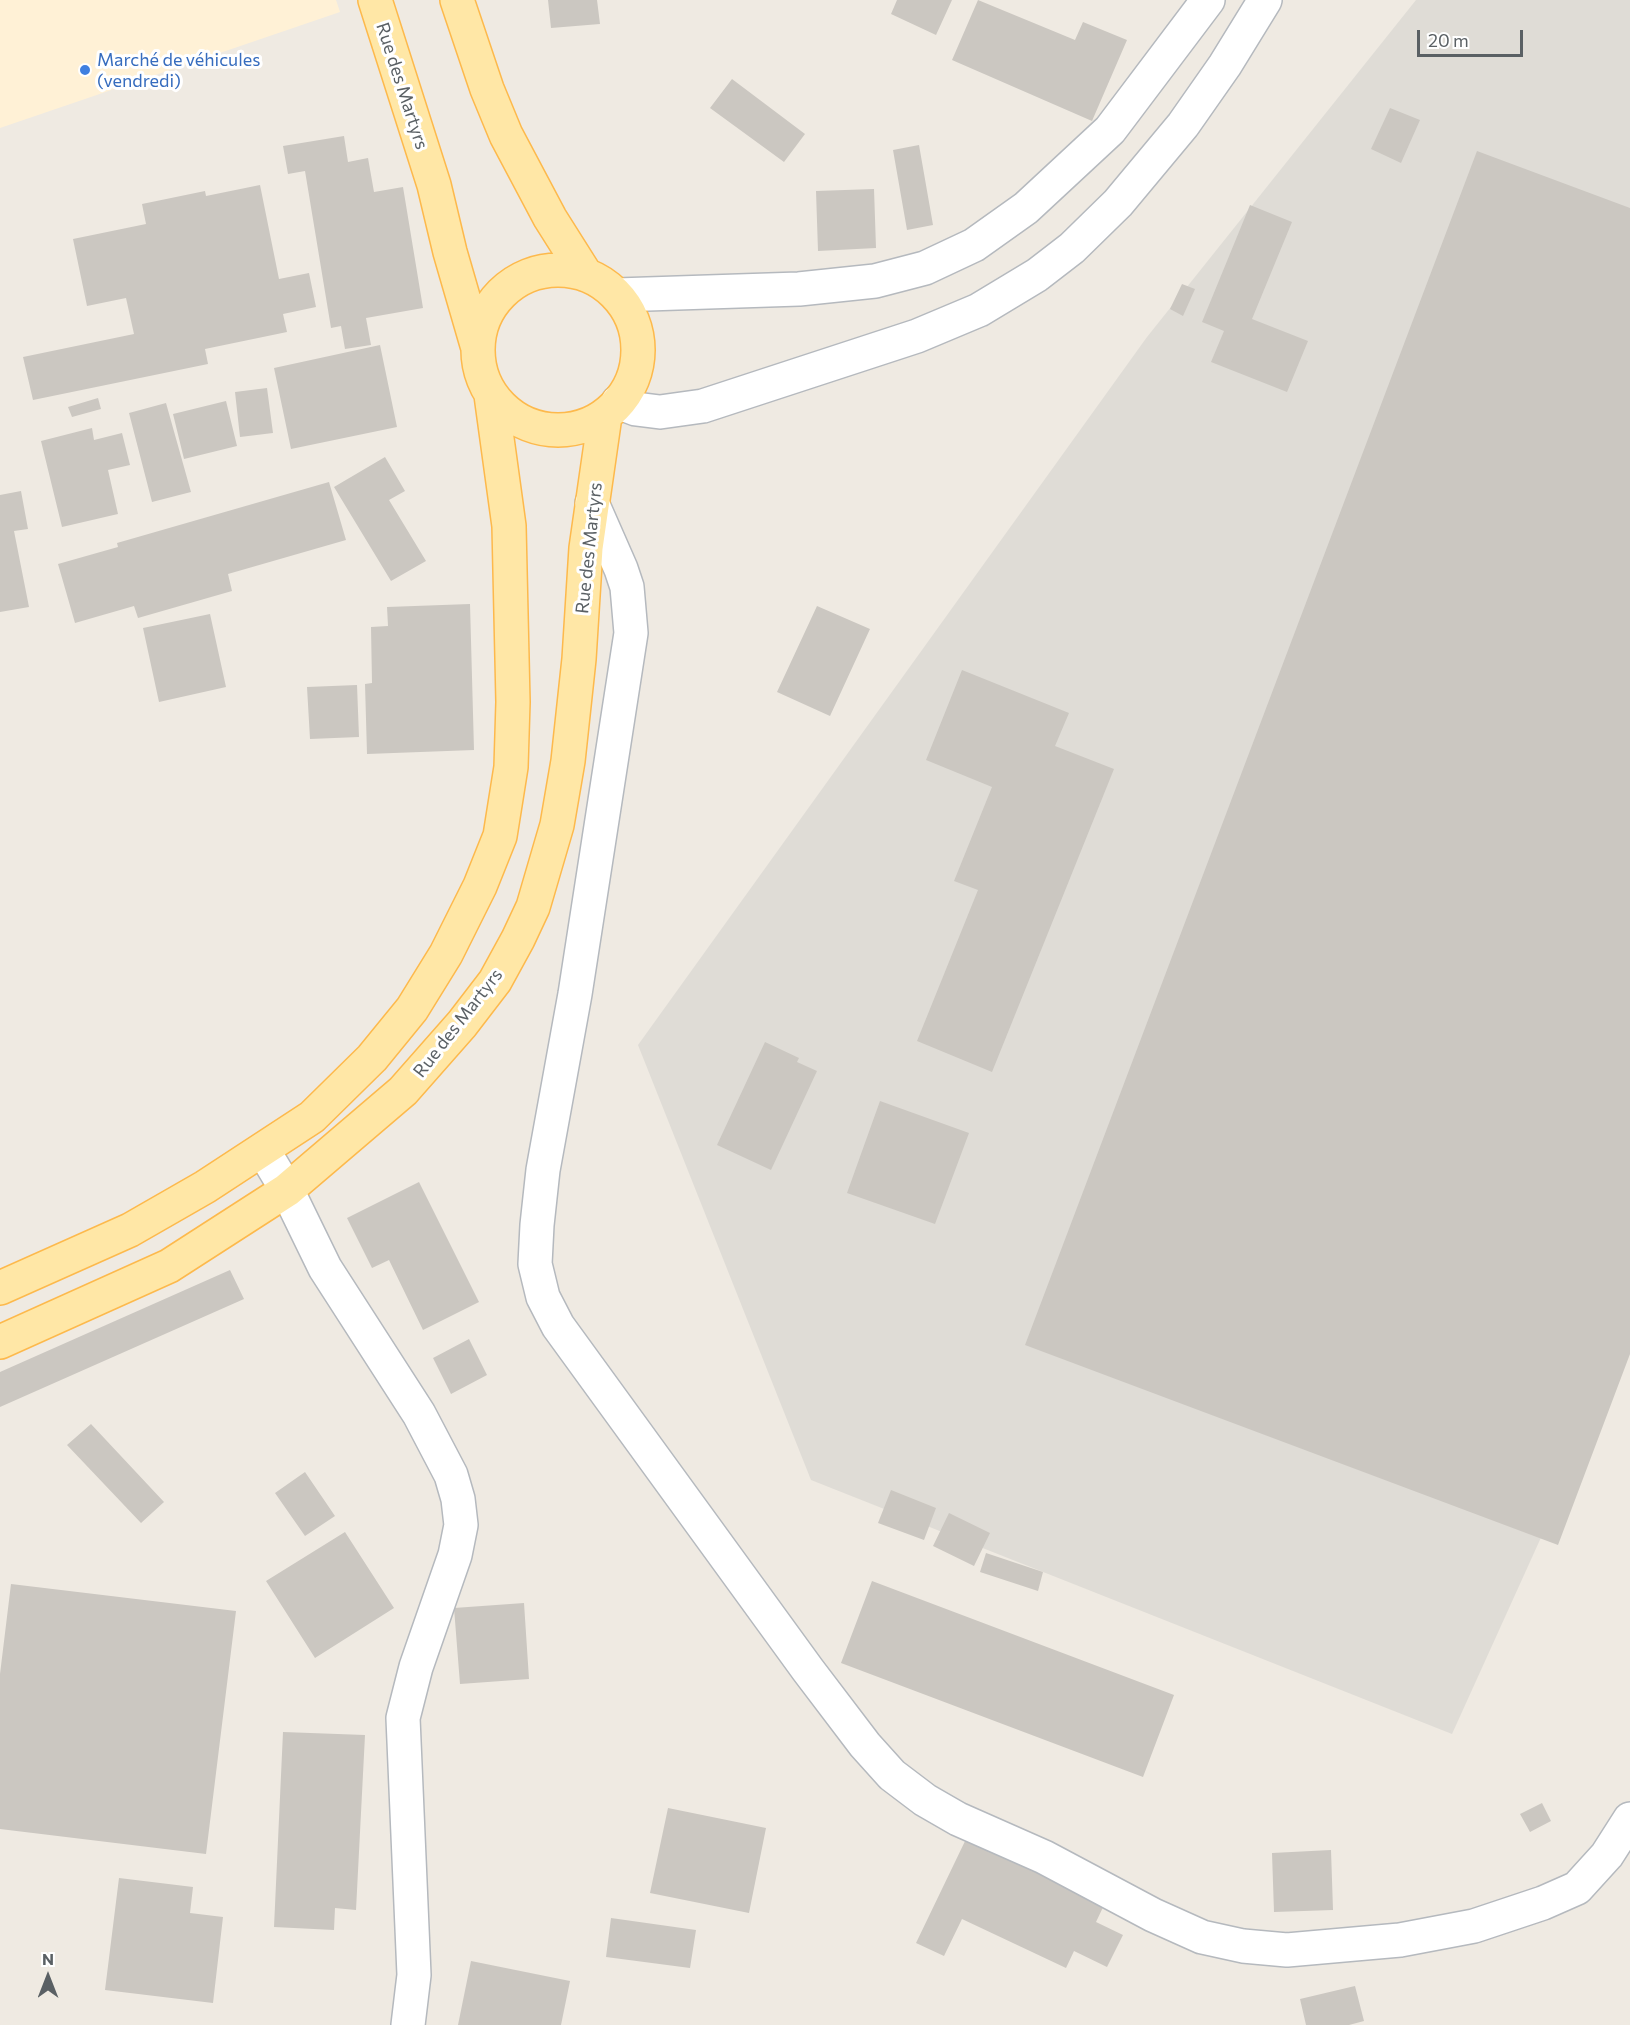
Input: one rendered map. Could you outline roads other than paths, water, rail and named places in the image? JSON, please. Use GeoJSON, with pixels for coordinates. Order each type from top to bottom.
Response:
{"type":"FeatureCollection","features":[{"type":"Feature","properties":{"kind":"main road","name":"Rue des Martyrs"},"geometry":{"type":"LineString","coordinates":[[375,0],[434,185],[450,252],[477,345]]}},
{"type":"Feature","properties":{"kind":"main road"},"geometry":{"type":"LineString","coordinates":[[457,0],[487,89],[506,135],[550,218],[586,275]]}},
{"type":"Feature","properties":{"kind":"main road"},"geometry":{"type":"LineString","coordinates":[[0,1288],[129,1230],[205,1187],[312,1117],[372,1058],[412,1009],[446,954],[480,886],[500,836],[511,767],[513,702],[508,526],[490,395],[480,371],[477,345],[483,320],[497,297],[517,281],[543,271],[570,270],[596,278],[617,295],[632,317],[639,343],[637,370],[626,395],[612,409],[584,427],[558,431],[532,427],[509,415],[490,395]]}},
{"type":"Feature","properties":{"kind":"main road","name":"Rue des Martyrs"},"geometry":{"type":"LineString","coordinates":[[0,1342],[169,1266],[287,1190],[403,1091],[462,1024],[495,981],[519,939],[533,907],[557,825],[568,761],[592,503],[612,409]]}},
{"type":"Feature","properties":{"kind":"street"},"geometry":{"type":"LineString","coordinates":[[617,295],[799,289],[875,281],[925,268],[974,245],[1026,208],[1110,130],[1208,0]]}},
{"type":"Feature","properties":{"kind":"street"},"geometry":{"type":"LineString","coordinates":[[612,409],[660,412],[703,406],[917,336],[979,310],[1037,275],[1072,248],[1118,204],[1183,125],[1265,0]]}},
{"type":"Feature","properties":{"kind":"street"},"geometry":{"type":"LineString","coordinates":[[592,503],[627,587],[631,633],[575,994],[543,1170],[535,1264],[543,1297],[558,1326],[807,1670],[865,1745],[892,1775],[925,1800],[958,1819],[1044,1857],[1153,1915],[1202,1937],[1243,1946],[1287,1950],[1400,1940],[1474,1926],[1543,1903],[1576,1888],[1607,1855],[1630,1819]]}},
{"type":"Feature","properties":{"kind":"street"},"geometry":{"type":"LineString","coordinates":[[263,1150],[287,1190],[325,1268],[418,1414],[451,1474],[458,1499],[461,1525],[456,1555],[416,1667],[403,1718],[414,1975],[408,2025]]}},
{"type":"Feature","properties":{"kind":"place","name":"Marché de véhicules (vendredi)"},"geometry":{"type":"Point","coordinates":[85,70]}}]}
